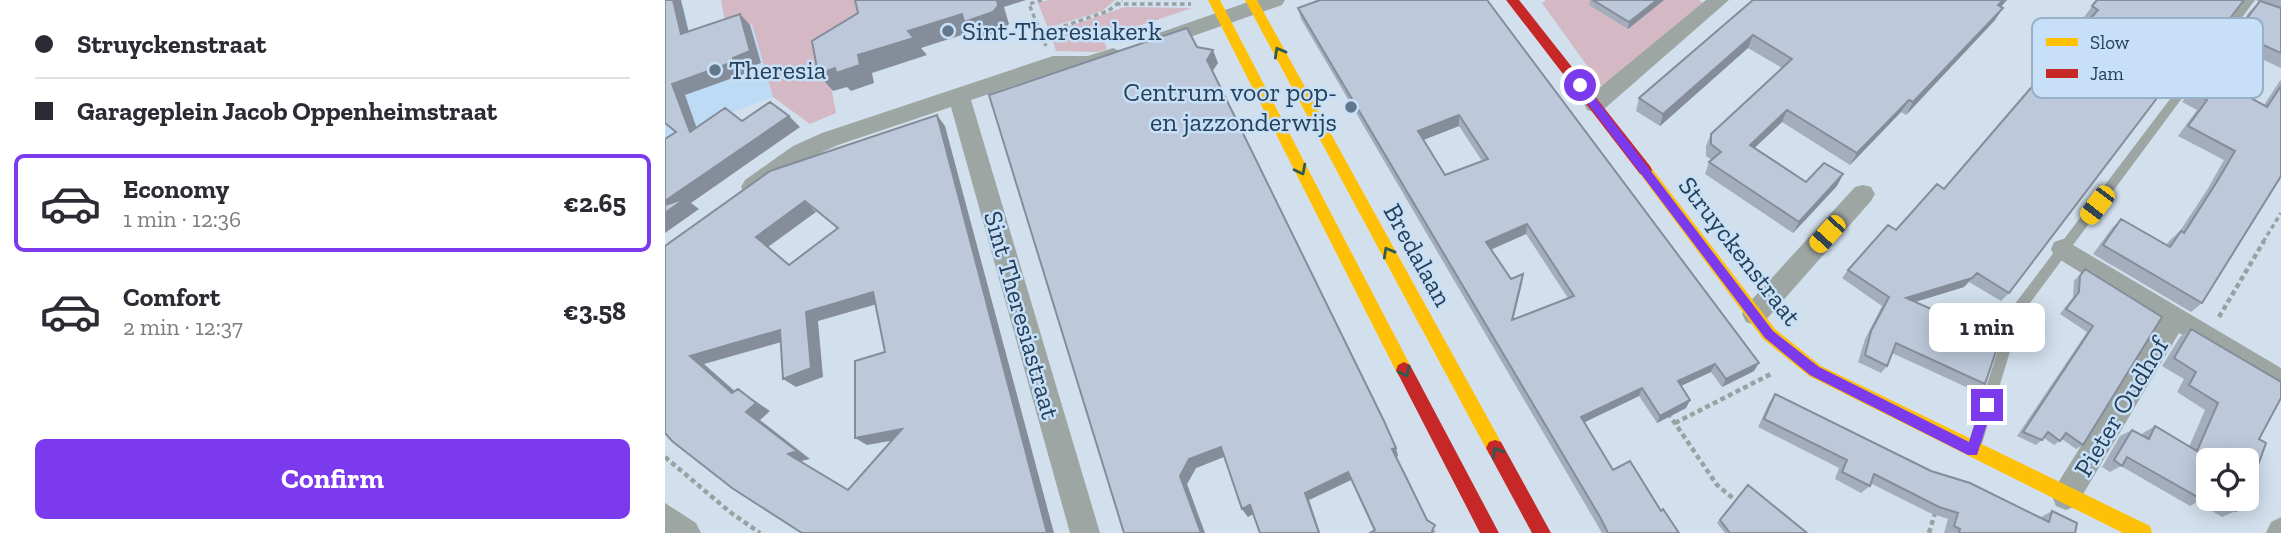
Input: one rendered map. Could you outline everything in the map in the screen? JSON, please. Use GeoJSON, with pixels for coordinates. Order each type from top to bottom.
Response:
{"type":"FeatureCollection","features":[{"type":"Feature","properties":{"kind":"street"},"geometry":{"type":"LineString","coordinates":[[733,201],[801,152],[829,139],[1053,64],[1089,64],[1218,8],[1275,0]]}},
{"type":"Feature","properties":{"kind":"street","name":"Struyckenstraat"},"geometry":{"type":"LineString","coordinates":[[1512,0],[1595,104],[1769,334],[1815,371],[2143,533]]}},
{"type":"Feature","properties":{"kind":"street"},"geometry":{"type":"LineString","coordinates":[[1595,104],[1719,0]]}},
{"type":"Feature","properties":{"kind":"street","name":"Bredalaan"},"geometry":{"type":"LineString","coordinates":[[1253,4],[1511,501],[1542,533]]}},
{"type":"Feature","properties":{"kind":"street"},"geometry":{"type":"LineString","coordinates":[[1218,8],[1486,526],[1511,501]]}},
{"type":"Feature","properties":{"kind":"street","name":"Sint Theresiastraat"},"geometry":{"type":"LineString","coordinates":[[959,96],[1085,533]]}},
{"type":"Feature","properties":{"kind":"street"},"geometry":{"type":"LineString","coordinates":[[1755,314],[1863,194]]}},
{"type":"Feature","properties":{"kind":"street","name":"Pieter Oudhof"},"geometry":{"type":"LineString","coordinates":[[2063,249],[2281,382]]}},
{"type":"Feature","properties":{"kind":"street","name":"Pieter Oudhof"},"geometry":{"type":"LineString","coordinates":[[2066,496],[2190,326]]}},
{"type":"Feature","properties":{"kind":"street"},"geometry":{"type":"LineString","coordinates":[[665,517],[686,533]]}},
{"type":"Feature","properties":{"kind":"lane"},"geometry":{"type":"LineString","coordinates":[[2241,18],[2252,4]]}},
{"type":"Feature","properties":{"kind":"lane"},"geometry":{"type":"LineString","coordinates":[[1973,450],[2015,313],[2179,98]]}},
{"type":"Feature","properties":{"kind":"path"},"geometry":{"type":"LineString","coordinates":[[1042,0],[1029,4],[1053,64]]}},
{"type":"Feature","properties":{"kind":"path"},"geometry":{"type":"LineString","coordinates":[[1041,34],[1108,11],[1122,0]]}},
{"type":"Feature","properties":{"kind":"path"},"geometry":{"type":"LineString","coordinates":[[1117,4],[1218,8]]}},
{"type":"Feature","properties":{"kind":"path"},"geometry":{"type":"LineString","coordinates":[[2190,326],[2281,213]]}},
{"type":"Feature","properties":{"kind":"path"},"geometry":{"type":"LineString","coordinates":[[1675,423],[1762,380],[1798,357]]}},
{"type":"Feature","properties":{"kind":"path"},"geometry":{"type":"LineString","coordinates":[[1668,412],[1717,485],[1746,509]]}},
{"type":"Feature","properties":{"kind":"path"},"geometry":{"type":"LineString","coordinates":[[665,457],[730,512],[760,533]]}},
{"type":"Feature","properties":{"kind":"path"},"geometry":{"type":"LineString","coordinates":[[1929,533],[1937,507]]}},
{"type":"Feature","properties":{"kind":"shaded area","name":"Theresia"},"geometry":{"type":"Polygon","coordinates":[[[721,0],[887,0],[824,49],[836,113],[810,124],[773,97],[752,24],[727,32],[721,0]]]}},
{"type":"Feature","properties":{"kind":"shaded area"},"geometry":{"type":"Polygon","coordinates":[[[1048,0],[1115,0],[1102,11],[1048,28],[1038,3],[1048,0]]]}},
{"type":"Feature","properties":{"kind":"shaded area"},"geometry":{"type":"Polygon","coordinates":[[[1546,0],[1699,0],[1703,3],[1603,88],[1542,3],[1546,0]]]}},
{"type":"Feature","properties":{"kind":"shaded area"},"geometry":{"type":"Polygon","coordinates":[[[1125,7],[1192,8],[1103,38],[1107,49],[1098,52],[1056,51],[1050,33],[1125,7]]]}},
{"type":"Feature","properties":{"kind":"shaded area","name":"Theresia"},"geometry":{"type":"Polygon","coordinates":[[[684,8],[692,43],[752,24],[773,97],[665,137],[665,15],[684,8]]]}},
{"type":"Feature","properties":{"kind":"building"},"geometry":{"type":"Polygon","coordinates":[[[665,0],[673,0],[681,34],[740,14],[750,51],[733,58],[733,62],[672,84],[690,132],[725,108],[742,121],[770,102],[789,116],[665,201],[665,139],[676,132],[665,123],[665,0]]]}},
{"type":"Feature","properties":{"kind":"building"},"geometry":{"type":"Polygon","coordinates":[[[855,0],[997,0],[998,6],[993,12],[964,22],[962,14],[908,31],[914,38],[858,55],[860,65],[836,73],[835,68],[818,74],[812,41],[858,13],[855,0]]]}},
{"type":"Feature","properties":{"kind":"building"},"geometry":{"type":"Polygon","coordinates":[[[1320,0],[1487,0],[1759,363],[1726,379],[1715,364],[1678,381],[1690,400],[1660,416],[1642,388],[1581,417],[1613,470],[1630,461],[1661,511],[1663,509],[1679,533],[1608,533],[1298,8],[1320,0]],[[1459,115],[1418,131],[1445,175],[1488,159],[1459,115]],[[1527,224],[1486,242],[1511,279],[1523,274],[1512,320],[1574,296],[1527,224]]]}},
{"type":"Feature","properties":{"kind":"building"},"geometry":{"type":"Polygon","coordinates":[[[1593,0],[1657,0],[1629,22],[1593,0]]]}},
{"type":"Feature","properties":{"kind":"building"},"geometry":{"type":"Polygon","coordinates":[[[1753,0],[2003,0],[1998,5],[2003,8],[1913,102],[1909,100],[1857,153],[1787,110],[1750,145],[1806,182],[1824,163],[1843,174],[1799,222],[1709,162],[1721,152],[1711,144],[1711,134],[1792,59],[1753,35],[1663,114],[1639,98],[1753,0]]]}},
{"type":"Feature","properties":{"kind":"building"},"geometry":{"type":"Polygon","coordinates":[[[2097,0],[2244,0],[2230,18],[2091,18],[2098,10],[2092,6],[2097,0]]]}},
{"type":"Feature","properties":{"kind":"building"},"geometry":{"type":"Polygon","coordinates":[[[2260,1],[2281,8],[2281,53],[2263,45],[2263,18],[2247,18],[2260,1]]]}},
{"type":"Feature","properties":{"kind":"building"},"geometry":{"type":"Polygon","coordinates":[[[1187,28],[1197,47],[1213,50],[1207,60],[1384,421],[1396,448],[1392,449],[1427,520],[1435,525],[1433,533],[1370,533],[1375,530],[1348,472],[1305,493],[1319,533],[1260,533],[1250,505],[1242,509],[1221,447],[1189,459],[1180,476],[1201,533],[1124,533],[989,95],[1187,28]]]}},
{"type":"Feature","properties":{"kind":"building"},"geometry":{"type":"Polygon","coordinates":[[[2281,86],[2281,176],[2202,303],[2103,245],[2121,219],[2170,247],[2181,231],[2184,233],[2235,151],[2188,126],[2207,100],[2203,98],[2251,98],[2267,107],[2281,86]]]}},
{"type":"Feature","properties":{"kind":"building"},"geometry":{"type":"Polygon","coordinates":[[[2032,87],[2032,98],[2157,98],[2009,293],[1977,273],[1972,278],[1906,298],[2000,339],[1985,384],[1896,343],[1887,366],[1865,355],[1871,331],[1889,297],[1848,270],[1888,225],[1896,230],[1937,184],[1944,189],[2032,87]]]}},
{"type":"Feature","properties":{"kind":"building"},"geometry":{"type":"Polygon","coordinates":[[[937,115],[1047,533],[802,533],[732,488],[665,433],[665,246],[770,171],[937,115]],[[805,201],[756,237],[789,265],[838,228],[805,201]],[[873,292],[806,312],[811,368],[783,379],[780,330],[690,356],[732,393],[738,389],[756,403],[746,412],[797,451],[788,454],[848,490],[902,429],[855,438],[855,361],[885,352],[873,292]]]}},
{"type":"Feature","properties":{"kind":"building"},"geometry":{"type":"Polygon","coordinates":[[[686,198],[665,213],[665,205],[686,198]]]}},
{"type":"Feature","properties":{"kind":"building"},"geometry":{"type":"Polygon","coordinates":[[[2085,269],[2162,317],[2083,445],[2066,433],[2060,441],[2048,432],[2042,440],[2023,432],[2093,326],[2066,309],[2079,292],[2080,276],[2085,269]]]}},
{"type":"Feature","properties":{"kind":"building"},"geometry":{"type":"Polygon","coordinates":[[[2191,329],[2281,382],[2281,398],[2259,439],[2266,443],[2259,462],[2259,448],[2198,448],[2218,403],[2189,385],[2196,372],[2174,358],[2191,329]]]}},
{"type":"Feature","properties":{"kind":"building"},"geometry":{"type":"Polygon","coordinates":[[[1775,394],[1931,471],[1970,483],[2049,522],[2052,511],[2077,523],[2075,533],[1959,533],[1960,529],[1954,526],[1958,513],[1939,507],[1874,474],[1870,486],[1842,472],[1847,460],[1764,419],[1775,394]]]}},
{"type":"Feature","properties":{"kind":"building"},"geometry":{"type":"Polygon","coordinates":[[[2155,426],[2196,450],[2196,496],[2127,457],[2122,466],[2114,460],[2132,430],[2149,439],[2155,426]]]}},
{"type":"Feature","properties":{"kind":"building"},"geometry":{"type":"Polygon","coordinates":[[[1748,485],[1807,533],[1730,533],[1720,520],[1748,485]]]}},
{"type":"Feature","properties":{"kind":"traffic: slow"},"geometry":{"type":"LineString","coordinates":[[1214,0],[1404,370]]}},
{"type":"Feature","properties":{"kind":"traffic: slow"},"geometry":{"type":"LineString","coordinates":[[1251,0],[1495,448]]}},
{"type":"Feature","properties":{"kind":"traffic: slow"},"geometry":{"type":"LineString","coordinates":[[1645,170],[1769,334],[1815,371],[2143,533]]}},
{"type":"Feature","properties":{"kind":"traffic: jam"},"geometry":{"type":"LineString","coordinates":[[1512,0],[1645,170]]}},
{"type":"Feature","properties":{"kind":"traffic: jam"},"geometry":{"type":"LineString","coordinates":[[1404,370],[1490,533]]}},
{"type":"Feature","properties":{"kind":"traffic: jam"},"geometry":{"type":"LineString","coordinates":[[1495,448],[1542,533]]}},
{"type":"Feature","properties":{"kind":"place","name":"Sint-Theresiakerk"},"geometry":{"type":"Point","coordinates":[948,31]}},
{"type":"Feature","properties":{"kind":"place","name":"Theresia"},"geometry":{"type":"Point","coordinates":[715,70]}},
{"type":"Feature","properties":{"kind":"place","name":"Centrum voor pop- en jazzonderwijs"},"geometry":{"type":"Point","coordinates":[1351,107]}},
{"type":"Feature","properties":{"kind":"route"},"geometry":{"type":"LineString","coordinates":[[1580,85],[1769,334],[1815,371],[1973,450],[1987,405]]}}]}
